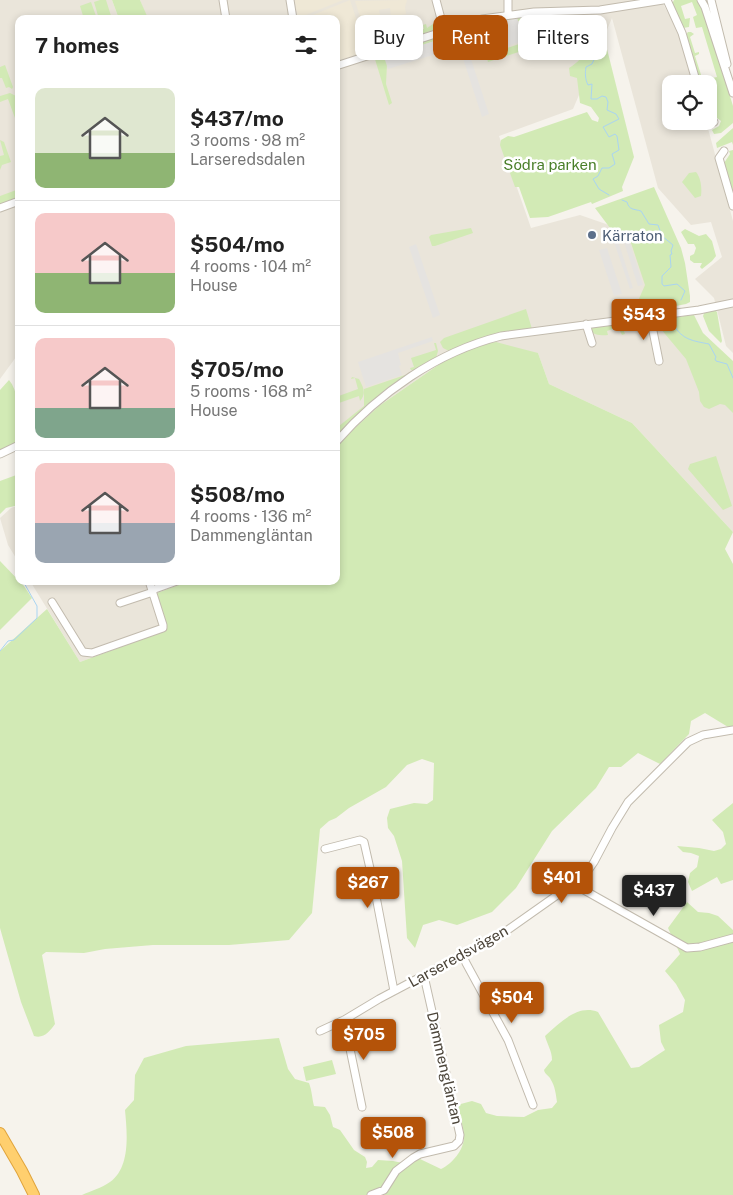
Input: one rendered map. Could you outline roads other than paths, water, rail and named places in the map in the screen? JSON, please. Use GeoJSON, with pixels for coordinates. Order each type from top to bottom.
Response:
{"type":"FeatureCollection","features":[{"type":"Feature","properties":{"kind":"highway"},"geometry":{"type":"LineString","coordinates":[[0,1133],[34,1195]]}},
{"type":"Feature","properties":{"kind":"street"},"geometry":{"type":"LineString","coordinates":[[223,0],[225,15]]}},
{"type":"Feature","properties":{"kind":"street"},"geometry":{"type":"LineString","coordinates":[[290,0],[292,15]]}},
{"type":"Feature","properties":{"kind":"street"},"geometry":{"type":"LineString","coordinates":[[436,0],[440,15]]}},
{"type":"Feature","properties":{"kind":"street"},"geometry":{"type":"LineString","coordinates":[[508,0],[508,15],[600,10],[663,0]]}},
{"type":"Feature","properties":{"kind":"street"},"geometry":{"type":"LineString","coordinates":[[667,0],[682,33],[694,75]]}},
{"type":"Feature","properties":{"kind":"street"},"geometry":{"type":"LineString","coordinates":[[701,0],[733,92]]}},
{"type":"Feature","properties":{"kind":"street"},"geometry":{"type":"LineString","coordinates":[[711,0],[723,44],[730,82]]}},
{"type":"Feature","properties":{"kind":"street"},"geometry":{"type":"LineString","coordinates":[[340,65],[433,34]]}},
{"type":"Feature","properties":{"kind":"street"},"geometry":{"type":"LineString","coordinates":[[724,151],[719,158],[733,206]]}},
{"type":"Feature","properties":{"kind":"street"},"geometry":{"type":"LineString","coordinates":[[0,208],[15,202]]}},
{"type":"Feature","properties":{"kind":"street"},"geometry":{"type":"LineString","coordinates":[[340,437],[382,398],[433,363],[464,347],[501,336],[733,303]]}},
{"type":"Feature","properties":{"kind":"street"},"geometry":{"type":"LineString","coordinates":[[650,316],[659,361]]}},
{"type":"Feature","properties":{"kind":"street"},"geometry":{"type":"LineString","coordinates":[[586,324],[592,343]]}},
{"type":"Feature","properties":{"kind":"street"},"geometry":{"type":"LineString","coordinates":[[0,454],[15,447]]}},
{"type":"Feature","properties":{"kind":"street"},"geometry":{"type":"LineString","coordinates":[[52,602],[83,652],[92,653],[162,628],[163,625],[150,585]]}},
{"type":"Feature","properties":{"kind":"street"},"geometry":{"type":"LineString","coordinates":[[120,603],[167,585]]}},
{"type":"Feature","properties":{"kind":"street","name":"Larseredsvägen"},"geometry":{"type":"LineString","coordinates":[[320,1031],[344,1020],[394,991],[502,934],[576,881],[587,872],[594,862],[628,802],[688,742],[703,735],[733,730]]}},
{"type":"Feature","properties":{"kind":"street"},"geometry":{"type":"LineString","coordinates":[[325,849],[360,840],[364,842],[394,991]]}},
{"type":"Feature","properties":{"kind":"street"},"geometry":{"type":"LineString","coordinates":[[576,881],[584,890],[687,948],[706,946],[733,938]]}},
{"type":"Feature","properties":{"kind":"street"},"geometry":{"type":"LineString","coordinates":[[462,954],[508,1040],[532,1105]]}},
{"type":"Feature","properties":{"kind":"street","name":"Dammengläntan"},"geometry":{"type":"LineString","coordinates":[[370,1195],[384,1190],[396,1171],[413,1158],[420,1154],[454,1146],[459,1141],[460,1135],[424,976]]}},
{"type":"Feature","properties":{"kind":"street"},"geometry":{"type":"LineString","coordinates":[[344,1020],[362,1107]]}},
{"type":"Feature","properties":{"kind":"waterway"},"geometry":{"type":"LineString","coordinates":[[594,60],[592,64],[586,67],[587,83],[588,85],[592,84],[591,99],[597,99],[602,96],[606,97],[608,102],[607,110],[616,114],[619,119],[603,127],[609,137],[615,134],[617,136],[619,150],[612,154],[615,164],[609,168],[602,168],[598,176],[593,179],[599,189],[609,195]]}},
{"type":"Feature","properties":{"kind":"waterway"},"geometry":{"type":"LineString","coordinates":[[622,200],[627,202],[630,208],[641,211],[649,224],[658,225],[662,236],[673,245],[672,254],[670,255],[671,267],[662,276],[662,284],[664,286],[677,284],[685,291],[681,300]]}},
{"type":"Feature","properties":{"kind":"waterway"},"geometry":{"type":"LineString","coordinates":[[675,323],[674,325],[677,330],[685,337],[693,341],[709,344],[716,357],[716,361],[727,364],[733,378]]}},
{"type":"Feature","properties":{"kind":"waterway"},"geometry":{"type":"LineString","coordinates":[[0,651],[8,641],[14,640],[37,618],[37,606],[25,585]]}},
{"type":"Feature","properties":{"kind":"place","name":"Kärraton"},"geometry":{"type":"Point","coordinates":[592,235]}},
{"type":"Feature","properties":{"kind":"park label","name":"Södra parken"},"geometry":{"type":"Point","coordinates":[550,164]}}]}
